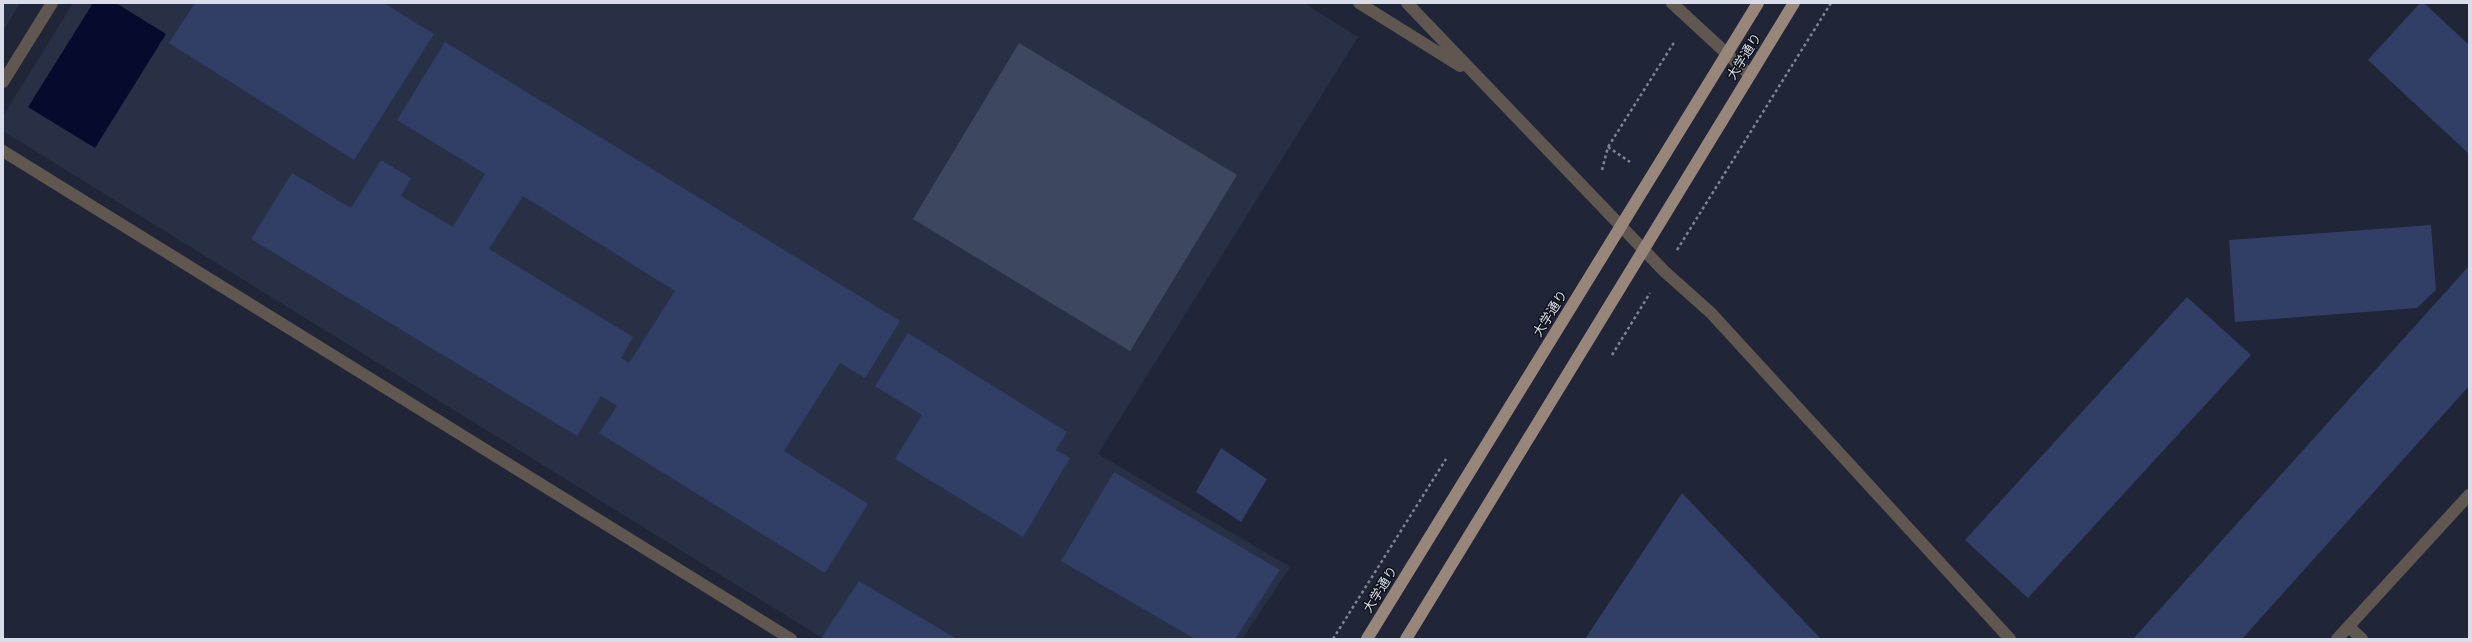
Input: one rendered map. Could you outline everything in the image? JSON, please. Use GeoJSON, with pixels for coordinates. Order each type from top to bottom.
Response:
{"type":"FeatureCollection","features":[{"type":"Feature","properties":{"kind":"main road","name":"大学通り"},"geometry":{"type":"LineString","coordinates":[[1367,639],[1758,3]]}},
{"type":"Feature","properties":{"kind":"main road","name":"大学通り"},"geometry":{"type":"LineString","coordinates":[[1406,639],[1794,3]]}},
{"type":"Feature","properties":{"kind":"street"},"geometry":{"type":"LineString","coordinates":[[3,82],[52,3]]}},
{"type":"Feature","properties":{"kind":"street"},"geometry":{"type":"LineString","coordinates":[[1359,3],[1473,74]]}},
{"type":"Feature","properties":{"kind":"street"},"geometry":{"type":"LineString","coordinates":[[1407,3],[1473,74],[1643,249],[1710,313],[2010,639]]}},
{"type":"Feature","properties":{"kind":"street"},"geometry":{"type":"LineString","coordinates":[[1672,3],[1750,75]]}},
{"type":"Feature","properties":{"kind":"street"},"geometry":{"type":"LineString","coordinates":[[3,151],[791,639]]}},
{"type":"Feature","properties":{"kind":"street"},"geometry":{"type":"LineString","coordinates":[[2337,639],[2469,495]]}},
{"type":"Feature","properties":{"kind":"street"},"geometry":{"type":"LineString","coordinates":[[2349,627],[2362,639]]}},
{"type":"Feature","properties":{"kind":"path"},"geometry":{"type":"LineString","coordinates":[[1673,256],[1831,3]]}},
{"type":"Feature","properties":{"kind":"path"},"geometry":{"type":"LineString","coordinates":[[1604,161],[1608,147],[1689,18]]}},
{"type":"Feature","properties":{"kind":"shaded area"},"geometry":{"type":"Polygon","coordinates":[[[3,3],[20,3],[3,31],[3,3]]]}},
{"type":"Feature","properties":{"kind":"shaded area"},"geometry":{"type":"Polygon","coordinates":[[[73,3],[1304,3],[1358,37],[1098,454],[1290,567],[1242,639],[824,639],[3,131],[3,116],[73,3]]]}},
{"type":"Feature","properties":{"kind":"shaded area"},"geometry":{"type":"Polygon","coordinates":[[[93,3],[116,3],[166,34],[95,148],[28,107],[93,3]]]}},
{"type":"Feature","properties":{"kind":"shaded area"},"geometry":{"type":"Polygon","coordinates":[[[1019,43],[1237,175],[1130,351],[913,219],[1019,43]]]}},
{"type":"Feature","properties":{"kind":"building"},"geometry":{"type":"Polygon","coordinates":[[[195,3],[384,3],[434,34],[354,160],[169,43],[195,3]]]}},
{"type":"Feature","properties":{"kind":"building"},"geometry":{"type":"Polygon","coordinates":[[[2420,3],[2424,3],[2469,45],[2469,154],[2368,60],[2420,3]]]}},
{"type":"Feature","properties":{"kind":"building"},"geometry":{"type":"Polygon","coordinates":[[[445,42],[900,321],[865,378],[840,363],[784,451],[868,504],[825,573],[599,433],[617,406],[601,396],[577,436],[251,239],[292,173],[351,208],[381,160],[411,178],[401,196],[453,227],[485,174],[397,120],[445,42]],[[523,196],[489,249],[633,337],[621,358],[629,363],[675,291],[523,196]]]}},
{"type":"Feature","properties":{"kind":"building"},"geometry":{"type":"Polygon","coordinates":[[[2431,225],[2436,290],[2417,308],[2235,322],[2229,240],[2431,225]]]}},
{"type":"Feature","properties":{"kind":"building"},"geometry":{"type":"Polygon","coordinates":[[[2469,266],[2469,386],[2242,639],[2133,639],[2469,266]]]}},
{"type":"Feature","properties":{"kind":"building"},"geometry":{"type":"Polygon","coordinates":[[[2187,297],[2251,355],[2028,598],[1965,540],[2187,297]]]}},
{"type":"Feature","properties":{"kind":"building"},"geometry":{"type":"Polygon","coordinates":[[[908,333],[1067,432],[1056,450],[1070,458],[1023,537],[895,459],[922,415],[875,386],[908,333]]]}},
{"type":"Feature","properties":{"kind":"building"},"geometry":{"type":"Polygon","coordinates":[[[1221,448],[1267,479],[1241,522],[1196,492],[1221,448]]]}},
{"type":"Feature","properties":{"kind":"building"},"geometry":{"type":"Polygon","coordinates":[[[1114,472],[1280,570],[1235,639],[1195,639],[1061,561],[1114,472]]]}},
{"type":"Feature","properties":{"kind":"building"},"geometry":{"type":"Polygon","coordinates":[[[1682,493],[1821,639],[1585,639],[1682,493]]]}},
{"type":"Feature","properties":{"kind":"building"},"geometry":{"type":"Polygon","coordinates":[[[859,581],[957,639],[826,639],[822,637],[859,581]]]}}]}
